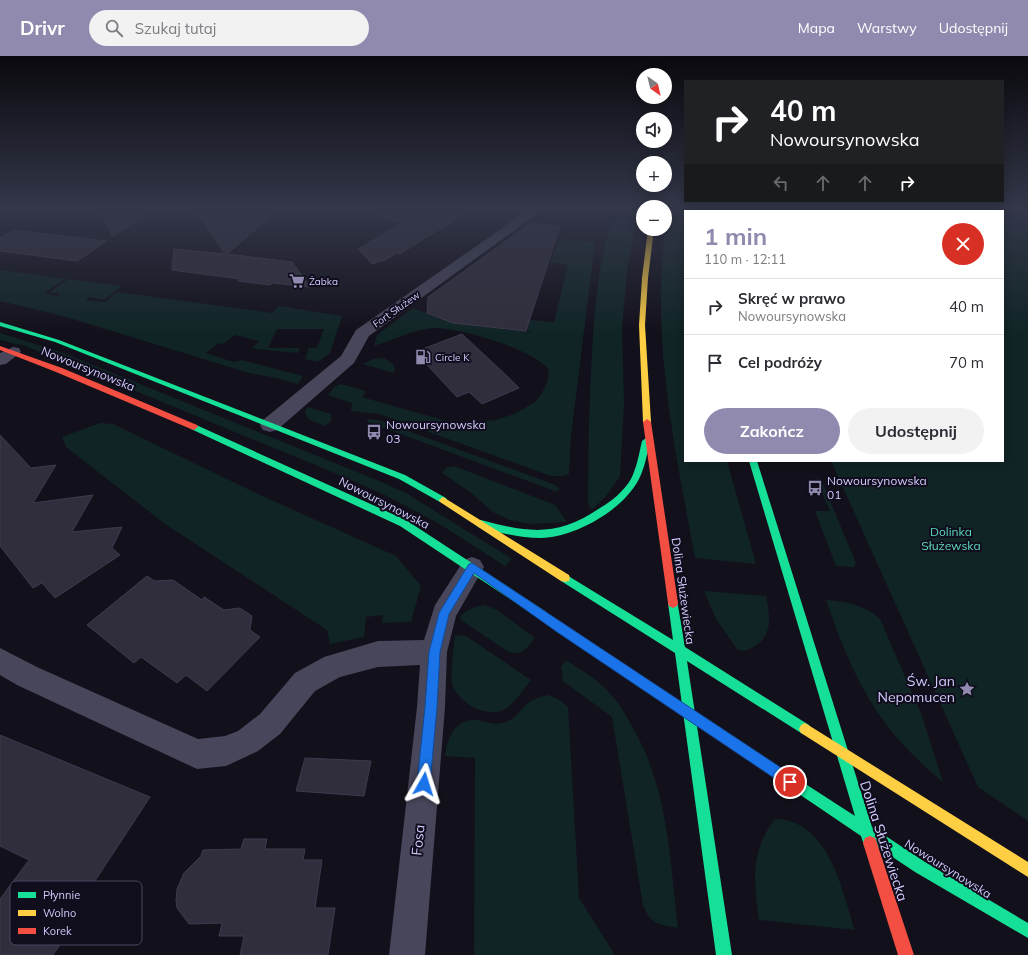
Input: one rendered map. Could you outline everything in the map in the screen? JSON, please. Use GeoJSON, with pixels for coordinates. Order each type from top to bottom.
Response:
{"type":"FeatureCollection","features":[{"type":"Feature","properties":{"kind":"street","name":"Fort Służew"},"geometry":{"type":"LineString","coordinates":[[270,425],[348,359],[362,333],[479,250]]}},
{"type":"Feature","properties":{"kind":"street","name":"Dolina Służewiecka"},"geometry":{"type":"LineString","coordinates":[[648,250],[644,278],[642,325],[648,432],[724,955]]}},
{"type":"Feature","properties":{"kind":"street","name":"Nowoursynowska"},"geometry":{"type":"LineString","coordinates":[[0,324],[57,341],[402,478],[481,524],[1028,870]]}},
{"type":"Feature","properties":{"kind":"street","name":"Nowoursynowska"},"geometry":{"type":"LineString","coordinates":[[4,354],[212,434],[403,523],[472,567],[688,714],[920,867],[1028,931]]}},
{"type":"Feature","properties":{"kind":"street"},"geometry":{"type":"LineString","coordinates":[[481,524],[521,534],[545,535],[568,532],[587,524],[618,501],[637,475],[648,432]]}},
{"type":"Feature","properties":{"kind":"street","name":"Dolina Służewiecka"},"geometry":{"type":"LineString","coordinates":[[753,462],[841,753],[906,955]]}},
{"type":"Feature","properties":{"kind":"street","name":"Fosa"},"geometry":{"type":"LineString","coordinates":[[407,955],[431,714],[434,652],[444,613],[472,567]]}},
{"type":"Feature","properties":{"kind":"street"},"geometry":{"type":"LineString","coordinates":[[0,661],[27,676],[197,754],[226,751],[248,742],[270,724],[305,682],[334,666],[378,654],[434,652]]}},
{"type":"Feature","properties":{"kind":"green space"},"geometry":{"type":"Polygon","coordinates":[[[555,250],[594,250],[571,436],[569,474],[564,476],[551,476],[379,414],[351,411],[352,403],[328,395],[335,386],[341,384],[366,391],[362,397],[464,426],[496,420],[514,414],[535,402],[542,393],[548,380],[549,370],[541,362],[528,354],[495,341],[460,331],[433,328],[411,333],[374,346],[377,335],[413,308],[453,323],[532,332],[527,330],[530,320],[554,322],[568,265],[550,262],[555,250]]]}},
{"type":"Feature","properties":{"kind":"green space"},"geometry":{"type":"Polygon","coordinates":[[[604,250],[631,250],[627,271],[622,328],[624,402],[620,476],[607,495],[592,510],[588,504],[590,390],[599,279],[604,250]]]}},
{"type":"Feature","properties":{"kind":"green space"},"geometry":{"type":"Polygon","coordinates":[[[663,250],[684,250],[684,462],[727,462],[756,564],[695,558],[679,471],[666,383],[662,339],[661,295],[663,250]]]}},
{"type":"Feature","properties":{"kind":"green space","name":"Dolinka Służewska"},"geometry":{"type":"Polygon","coordinates":[[[1004,250],[1028,250],[1028,821],[978,787],[831,462],[1004,462],[1004,250]]]}},
{"type":"Feature","properties":{"kind":"green space"},"geometry":{"type":"Polygon","coordinates":[[[0,270],[65,279],[44,293],[57,296],[60,294],[50,292],[68,279],[122,286],[104,300],[88,297],[86,300],[105,302],[117,292],[272,313],[279,306],[342,316],[330,353],[318,362],[305,359],[309,348],[317,348],[324,329],[277,329],[268,348],[300,348],[298,353],[255,349],[252,348],[259,341],[235,335],[223,344],[219,343],[206,353],[234,362],[241,360],[303,376],[298,384],[249,373],[63,316],[0,301],[0,270]]]}},
{"type":"Feature","properties":{"kind":"green space"},"geometry":{"type":"Polygon","coordinates":[[[0,333],[61,352],[384,483],[406,493],[512,559],[505,566],[438,523],[387,496],[70,364],[25,346],[0,340],[0,333]]]}},
{"type":"Feature","properties":{"kind":"green space"},"geometry":{"type":"Polygon","coordinates":[[[384,358],[393,364],[395,370],[394,373],[363,364],[373,359],[384,358]]]}},
{"type":"Feature","properties":{"kind":"green space"},"geometry":{"type":"Polygon","coordinates":[[[307,407],[331,414],[331,421],[325,426],[308,419],[305,412],[307,407]]]}},
{"type":"Feature","properties":{"kind":"green space"},"geometry":{"type":"Polygon","coordinates":[[[367,419],[378,420],[553,484],[560,489],[556,492],[368,422],[367,419]]]}},
{"type":"Feature","properties":{"kind":"green space"},"geometry":{"type":"Polygon","coordinates":[[[100,423],[113,424],[258,494],[396,556],[421,586],[411,622],[382,623],[383,615],[366,617],[364,637],[330,644],[327,630],[165,524],[66,447],[62,437],[100,423]]]}},
{"type":"Feature","properties":{"kind":"green space"},"geometry":{"type":"Polygon","coordinates":[[[454,466],[555,505],[567,522],[530,524],[510,520],[493,512],[470,492],[442,473],[446,468],[454,466]]]}},
{"type":"Feature","properties":{"kind":"green space"},"geometry":{"type":"Polygon","coordinates":[[[815,478],[821,479],[856,563],[854,567],[836,566],[815,511],[830,511],[815,478]]]}},
{"type":"Feature","properties":{"kind":"green space"},"geometry":{"type":"Polygon","coordinates":[[[704,591],[766,596],[769,611],[769,626],[764,638],[747,650],[742,651],[737,649],[716,619],[704,591]]]}},
{"type":"Feature","properties":{"kind":"green space"},"geometry":{"type":"Polygon","coordinates":[[[826,600],[840,601],[861,607],[868,610],[880,619],[922,716],[943,782],[900,742],[870,700],[858,678],[836,629],[826,600]]]}},
{"type":"Feature","properties":{"kind":"green space"},"geometry":{"type":"Polygon","coordinates":[[[485,605],[497,610],[535,638],[529,646],[523,651],[512,653],[461,620],[460,617],[468,610],[485,605]]]}},
{"type":"Feature","properties":{"kind":"green space"},"geometry":{"type":"Polygon","coordinates":[[[455,635],[466,636],[531,680],[507,708],[491,712],[483,711],[467,704],[456,691],[452,684],[452,660],[455,635]]]}},
{"type":"Feature","properties":{"kind":"green space"},"geometry":{"type":"Polygon","coordinates":[[[566,660],[596,680],[605,688],[627,717],[645,751],[654,775],[666,825],[678,928],[665,926],[652,920],[643,905],[612,717],[563,681],[561,667],[566,660]]]}},
{"type":"Feature","properties":{"kind":"green space"},"geometry":{"type":"Polygon","coordinates":[[[548,695],[558,699],[568,707],[579,898],[615,955],[474,955],[475,758],[445,756],[447,744],[452,733],[465,721],[477,720],[499,724],[503,723],[514,718],[531,701],[548,695]]]}},
{"type":"Feature","properties":{"kind":"green space"},"geometry":{"type":"Polygon","coordinates":[[[779,819],[796,824],[811,833],[822,846],[839,879],[855,930],[759,920],[755,881],[757,856],[766,832],[774,820],[779,819]]]}},
{"type":"Feature","properties":{"kind":"building"},"geometry":{"type":"Polygon","coordinates":[[[0,250],[94,250],[77,261],[0,250]]]}},
{"type":"Feature","properties":{"kind":"building"},"geometry":{"type":"Polygon","coordinates":[[[174,250],[225,254],[222,250],[232,250],[227,254],[292,262],[310,287],[272,283],[270,285],[238,281],[240,279],[172,270],[174,250]]]}},
{"type":"Feature","properties":{"kind":"building"},"geometry":{"type":"Polygon","coordinates":[[[359,250],[406,250],[400,254],[397,253],[385,260],[372,264],[359,250]]]}},
{"type":"Feature","properties":{"kind":"building"},"geometry":{"type":"Polygon","coordinates":[[[493,250],[552,250],[526,331],[453,323],[427,313],[428,297],[493,250]]]}},
{"type":"Feature","properties":{"kind":"building"},"geometry":{"type":"Polygon","coordinates":[[[462,334],[519,388],[482,404],[469,392],[457,397],[415,352],[462,334]]]}},
{"type":"Feature","properties":{"kind":"building"},"geometry":{"type":"Polygon","coordinates":[[[0,435],[31,468],[56,465],[33,503],[93,495],[72,532],[122,527],[112,548],[120,555],[55,598],[42,583],[33,588],[0,546],[0,435]]]}},
{"type":"Feature","properties":{"kind":"building"},"geometry":{"type":"Polygon","coordinates":[[[147,576],[155,581],[173,580],[202,600],[204,597],[224,610],[240,608],[252,616],[250,630],[260,637],[207,691],[186,675],[177,683],[141,657],[134,663],[87,625],[147,576]]]}},
{"type":"Feature","properties":{"kind":"building"},"geometry":{"type":"Polygon","coordinates":[[[0,735],[150,797],[95,881],[13,881],[29,860],[0,846],[0,735]]]}},
{"type":"Feature","properties":{"kind":"building"},"geometry":{"type":"Polygon","coordinates":[[[305,758],[371,761],[364,796],[296,791],[305,758]]]}},
{"type":"Feature","properties":{"kind":"building"},"geometry":{"type":"Polygon","coordinates":[[[244,839],[267,839],[265,849],[305,849],[303,860],[322,860],[315,908],[335,908],[328,955],[240,955],[244,936],[219,936],[222,923],[189,924],[177,908],[177,889],[184,873],[201,856],[203,850],[241,849],[244,839]]]}},
{"type":"Feature","properties":{"kind":"building"},"geometry":{"type":"Polygon","coordinates":[[[10,886],[10,945],[60,945],[53,955],[0,955],[0,899],[10,886]]]}},
{"type":"Feature","properties":{"kind":"traffic: fast"},"geometry":{"type":"LineString","coordinates":[[0,324],[57,341],[402,477],[443,500]]}},
{"type":"Feature","properties":{"kind":"traffic: fast"},"geometry":{"type":"LineString","coordinates":[[194,427],[403,523],[541,614]]}},
{"type":"Feature","properties":{"kind":"traffic: fast"},"geometry":{"type":"LineString","coordinates":[[481,524],[514,532],[542,534],[556,533],[570,529],[584,522],[610,506],[628,489],[639,470],[646,441]]}},
{"type":"Feature","properties":{"kind":"traffic: fast"},"geometry":{"type":"LineString","coordinates":[[753,462],[870,843]]}},
{"type":"Feature","properties":{"kind":"traffic: fast"},"geometry":{"type":"LineString","coordinates":[[565,578],[805,729]]}},
{"type":"Feature","properties":{"kind":"traffic: fast"},"geometry":{"type":"LineString","coordinates":[[673,603],[724,955]]}},
{"type":"Feature","properties":{"kind":"traffic: fast"},"geometry":{"type":"LineString","coordinates":[[769,767],[920,867],[1028,931]]}},
{"type":"Feature","properties":{"kind":"traffic: slow"},"geometry":{"type":"LineString","coordinates":[[647,422],[642,325],[648,250]]}},
{"type":"Feature","properties":{"kind":"traffic: slow"},"geometry":{"type":"LineString","coordinates":[[443,500],[565,578]]}},
{"type":"Feature","properties":{"kind":"traffic: slow"},"geometry":{"type":"LineString","coordinates":[[541,614],[769,767]]}},
{"type":"Feature","properties":{"kind":"traffic: slow"},"geometry":{"type":"LineString","coordinates":[[805,729],[1028,870]]}},
{"type":"Feature","properties":{"kind":"traffic: jam"},"geometry":{"type":"LineString","coordinates":[[0,348],[59,370],[194,427]]}},
{"type":"Feature","properties":{"kind":"traffic: jam"},"geometry":{"type":"LineString","coordinates":[[647,422],[673,603]]}},
{"type":"Feature","properties":{"kind":"traffic: jam"},"geometry":{"type":"LineString","coordinates":[[870,843],[906,955]]}},
{"type":"Feature","properties":{"kind":"place","name":"Żabka"},"geometry":{"type":"Point","coordinates":[297,281]}},
{"type":"Feature","properties":{"kind":"place","name":"Circle K"},"geometry":{"type":"Point","coordinates":[423,357]}},
{"type":"Feature","properties":{"kind":"place","name":"Nowoursynowska 03"},"geometry":{"type":"Point","coordinates":[374,432]}},
{"type":"Feature","properties":{"kind":"place","name":"Nowoursynowska 01"},"geometry":{"type":"Point","coordinates":[815,488]}},
{"type":"Feature","properties":{"kind":"place","name":"Św. Jan Nepomucen"},"geometry":{"type":"Point","coordinates":[967,689]}},
{"type":"Feature","properties":{"kind":"route"},"geometry":{"type":"LineString","coordinates":[[424,784],[434,652],[444,613],[472,567],[561,629],[790,782]]}}]}
